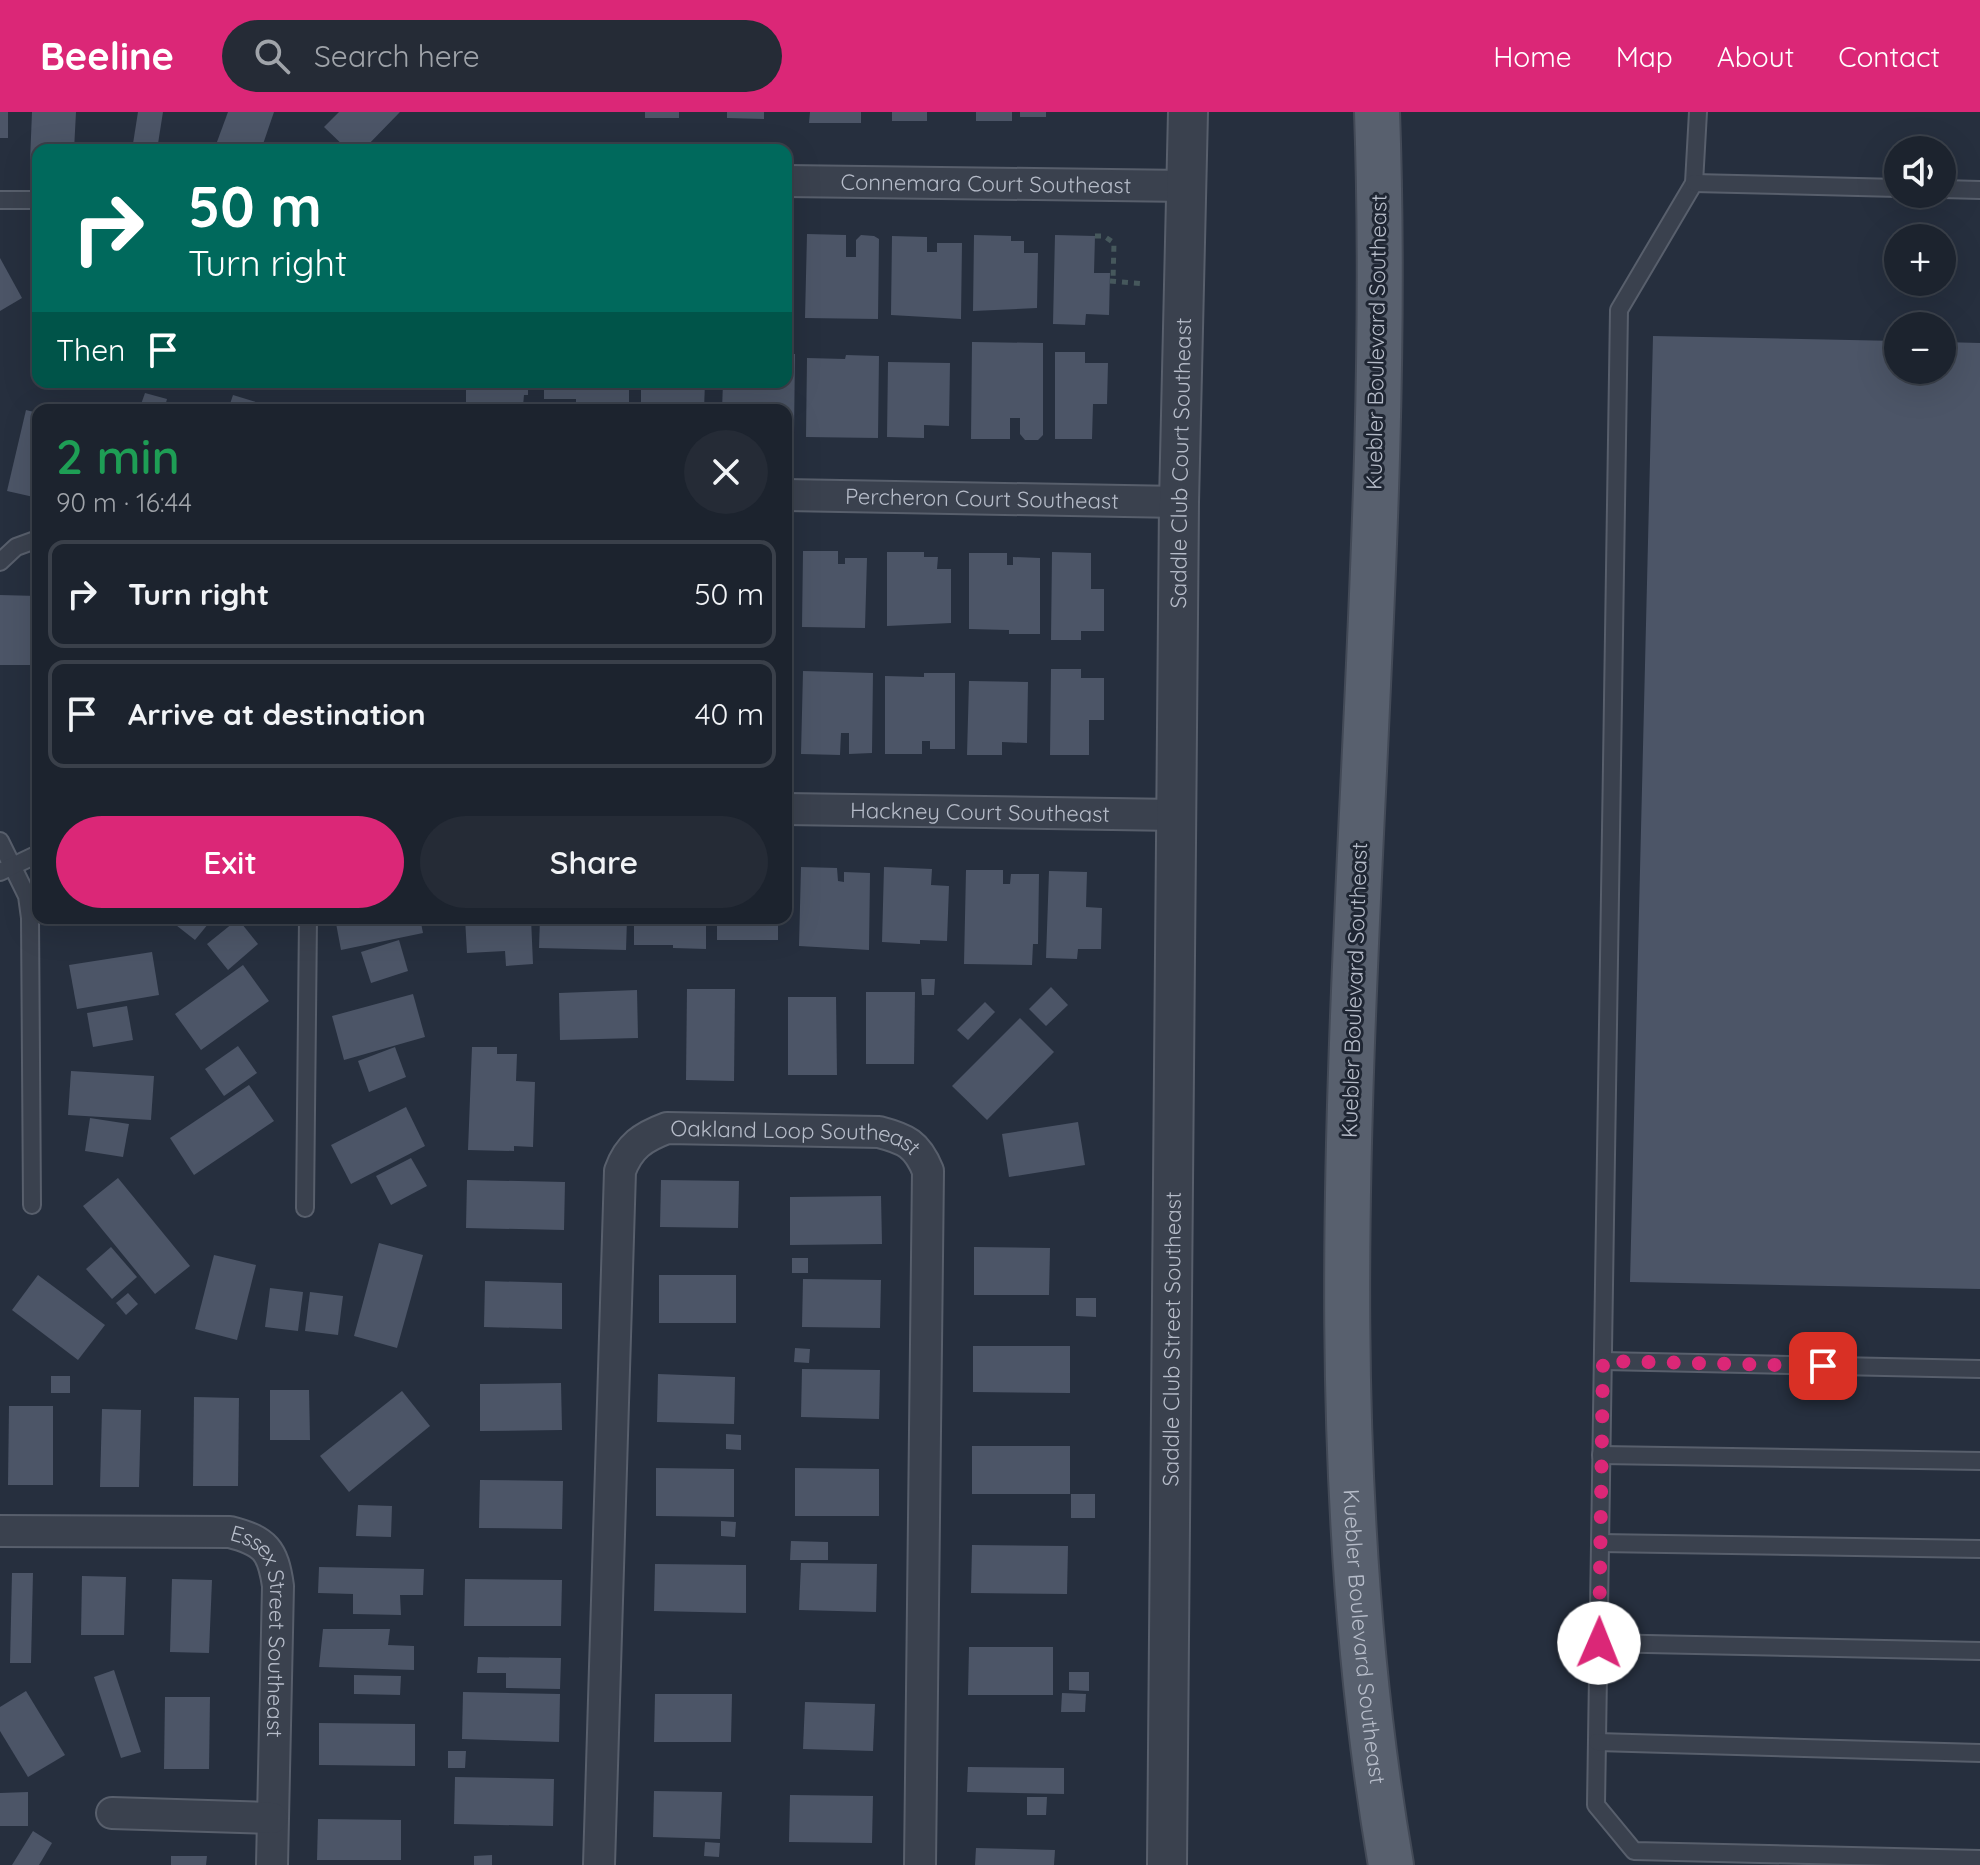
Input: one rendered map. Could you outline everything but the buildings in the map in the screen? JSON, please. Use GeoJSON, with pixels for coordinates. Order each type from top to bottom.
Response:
{"type":"FeatureCollection","features":[{"type":"Feature","properties":{"kind":"main road","name":"Kuebler Boulevard Southeast"},"geometry":{"type":"LineString","coordinates":[[1377,112],[1380,203],[1373,516],[1345,1221],[1352,1521],[1379,1798],[1391,1865]]}},
{"type":"Feature","properties":{"kind":"street","name":"Saddle Club Court Southeast"},"geometry":{"type":"LineString","coordinates":[[1176,815],[1188,112]]}},
{"type":"Feature","properties":{"kind":"street","name":"Connemara Court Southeast"},"geometry":{"type":"LineString","coordinates":[[792,181],[1187,186]]}},
{"type":"Feature","properties":{"kind":"street","name":"Percheron Court Southeast"},"geometry":{"type":"LineString","coordinates":[[792,495],[1179,502]]}},
{"type":"Feature","properties":{"kind":"street","name":"Hackney Court Southeast"},"geometry":{"type":"LineString","coordinates":[[792,809],[1176,815]]}},
{"type":"Feature","properties":{"kind":"street","name":"Saddle Club Street Southeast"},"geometry":{"type":"LineString","coordinates":[[1167,1865],[1176,815]]}},
{"type":"Feature","properties":{"kind":"street","name":"Oakland Loop Southeast"},"geometry":{"type":"LineString","coordinates":[[599,1865],[620,1171],[626,1154],[643,1137],[667,1128],[879,1132],[901,1137],[920,1153],[928,1171],[920,1865]]}},
{"type":"Feature","properties":{"kind":"street","name":"Essex Street Southeast"},"geometry":{"type":"LineString","coordinates":[[0,1531],[230,1532],[250,1537],[265,1547],[275,1563],[278,1586],[272,1865]]}},
{"type":"Feature","properties":{"kind":"street"},"geometry":{"type":"LineString","coordinates":[[112,1813],[272,1818]]}},
{"type":"Feature","properties":{"kind":"lane"},"geometry":{"type":"LineString","coordinates":[[1698,112],[1694,183],[1619,310],[1596,1805],[1634,1851],[1980,1859]]}},
{"type":"Feature","properties":{"kind":"lane"},"geometry":{"type":"LineString","coordinates":[[1694,183],[1884,188]]}},
{"type":"Feature","properties":{"kind":"lane"},"geometry":{"type":"LineString","coordinates":[[1956,189],[1980,190]]}},
{"type":"Feature","properties":{"kind":"lane"},"geometry":{"type":"LineString","coordinates":[[0,200],[32,200]]}},
{"type":"Feature","properties":{"kind":"lane"},"geometry":{"type":"LineString","coordinates":[[0,562],[16,547],[32,541]]}},
{"type":"Feature","properties":{"kind":"lane"},"geometry":{"type":"LineString","coordinates":[[0,841],[6,869],[27,896],[30,918],[32,1205]]}},
{"type":"Feature","properties":{"kind":"lane"},"geometry":{"type":"LineString","coordinates":[[6,869],[32,857]]}},
{"type":"Feature","properties":{"kind":"lane"},"geometry":{"type":"LineString","coordinates":[[305,1208],[308,924]]}},
{"type":"Feature","properties":{"kind":"lane"},"geometry":{"type":"LineString","coordinates":[[1603,1361],[1980,1369]]}},
{"type":"Feature","properties":{"kind":"lane"},"geometry":{"type":"LineString","coordinates":[[1601,1455],[1980,1461]]}},
{"type":"Feature","properties":{"kind":"lane"},"geometry":{"type":"LineString","coordinates":[[1600,1543],[1980,1549]]}},
{"type":"Feature","properties":{"kind":"lane"},"geometry":{"type":"LineString","coordinates":[[1599,1643],[1980,1651]]}},
{"type":"Feature","properties":{"kind":"lane"},"geometry":{"type":"LineString","coordinates":[[1597,1742],[1980,1753]]}},
{"type":"Feature","properties":{"kind":"path"},"geometry":{"type":"LineString","coordinates":[[1095,236],[1104,236],[1114,243],[1111,281],[1145,284]]}},
{"type":"Feature","properties":{"kind":"route"},"geometry":{"type":"LineString","coordinates":[[1599,1643],[1603,1361],[1823,1366]]}}]}
